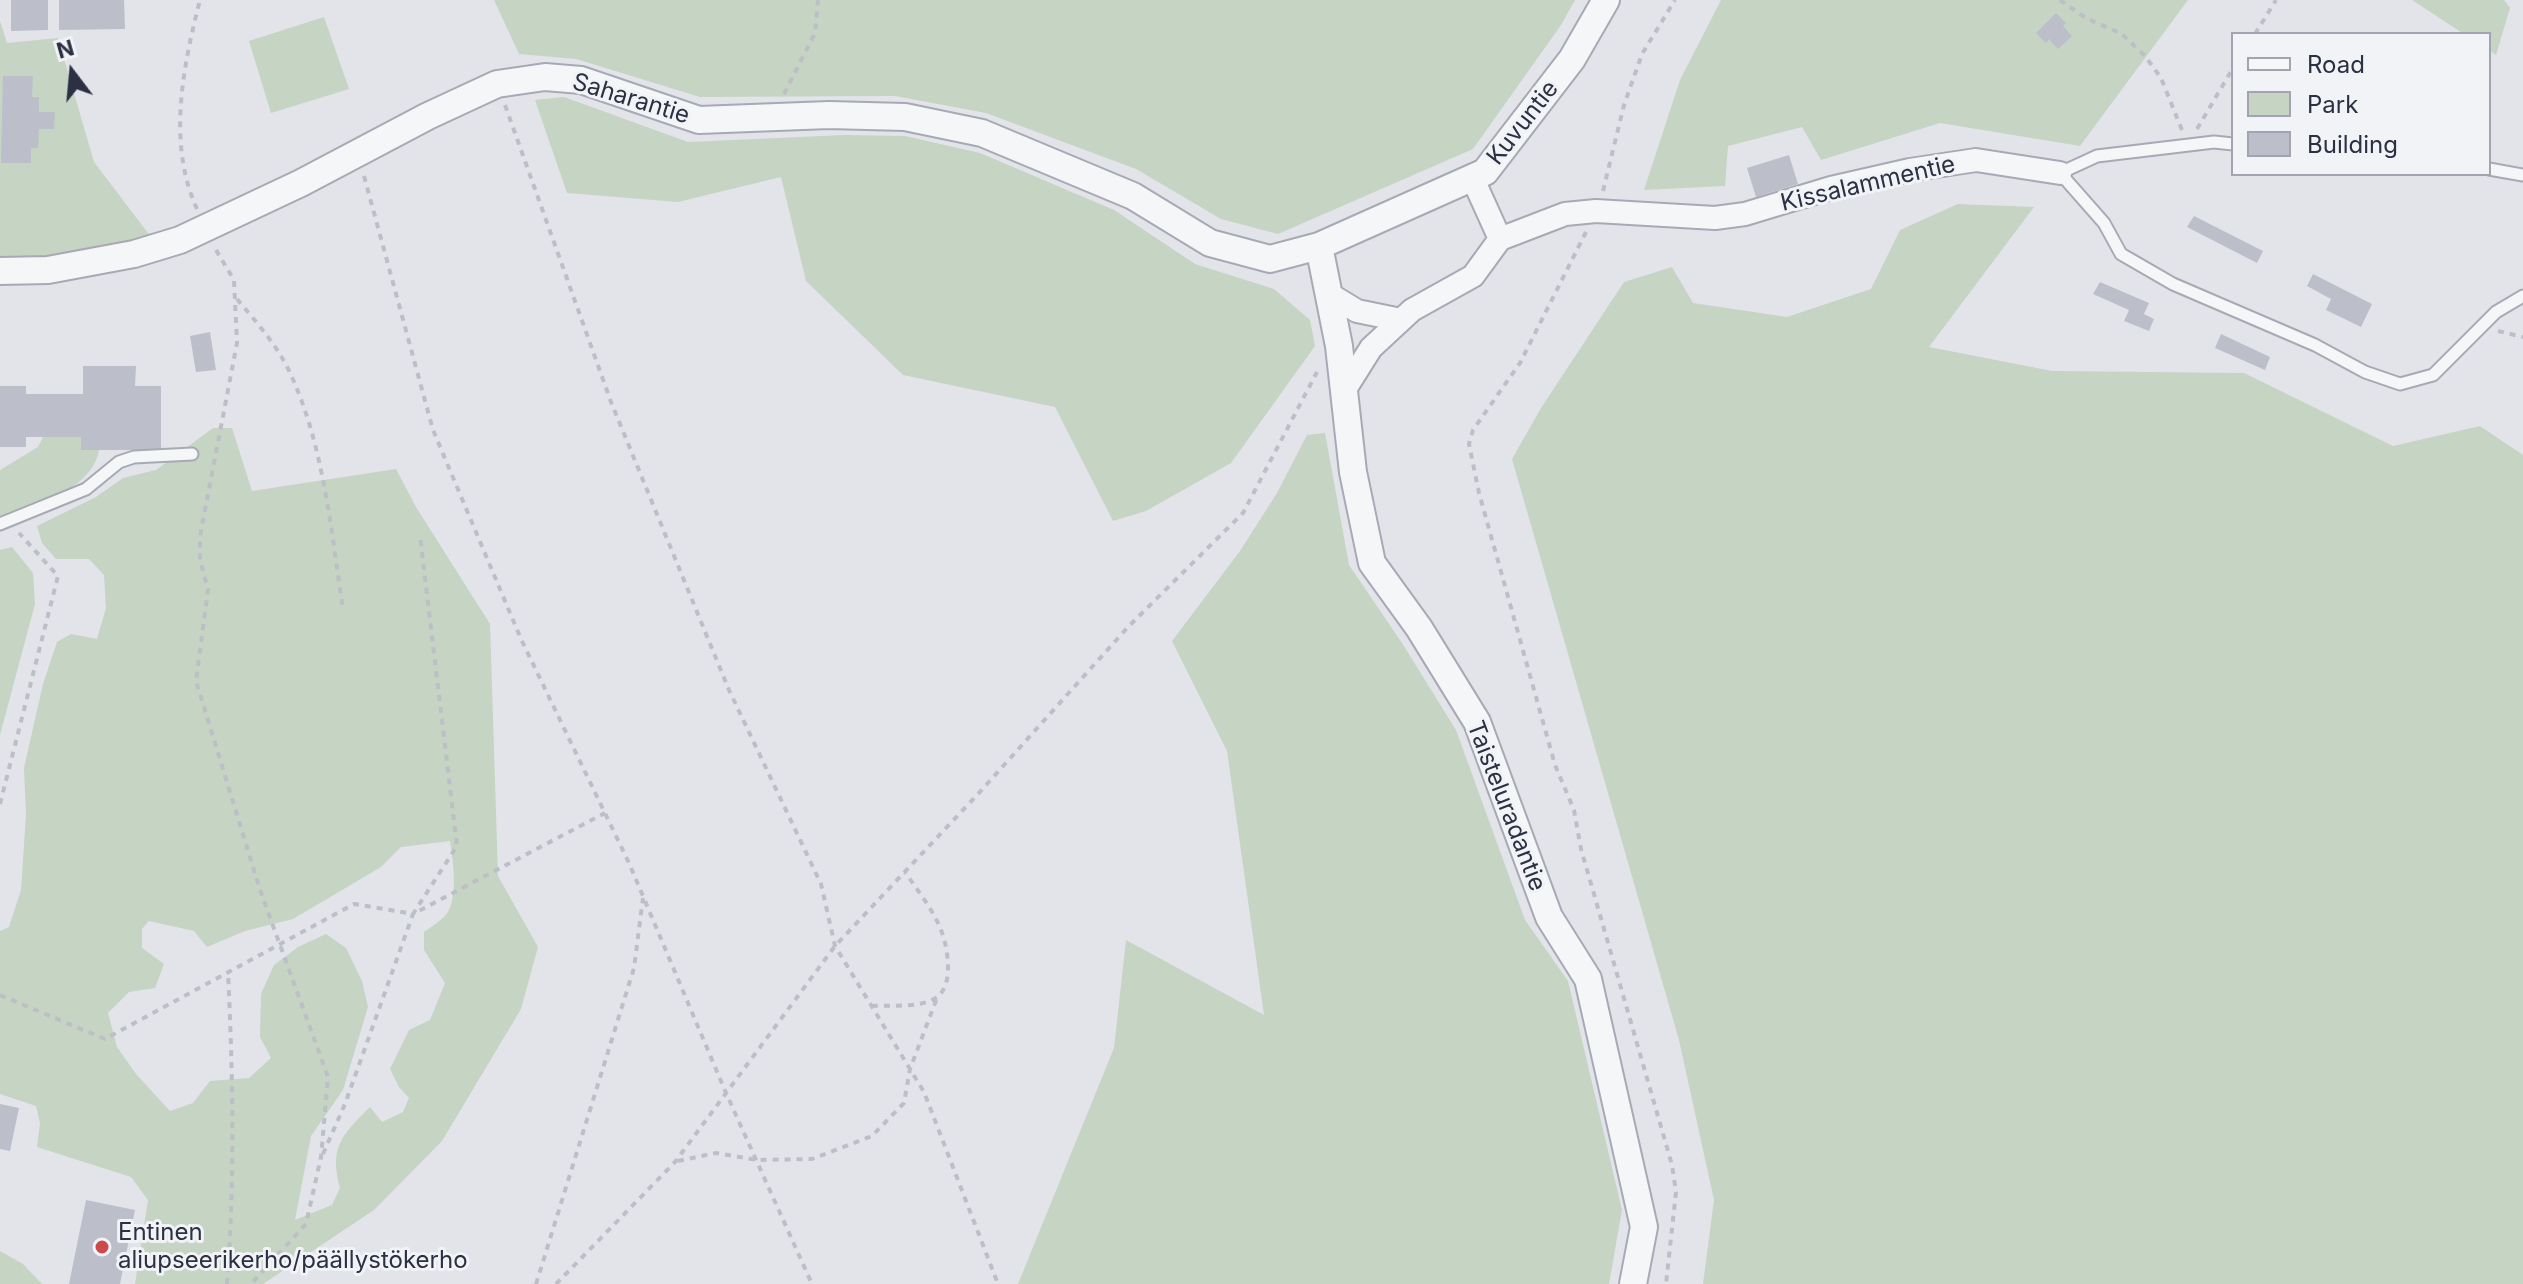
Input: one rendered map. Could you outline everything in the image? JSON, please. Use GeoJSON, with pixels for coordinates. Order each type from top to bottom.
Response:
{"type":"FeatureCollection","features":[{"type":"Feature","properties":{"kind":"street","name":"Kuvuntie"},"geometry":{"type":"LineString","coordinates":[[1319,246],[1485,172],[1572,59],[1606,0]]}},
{"type":"Feature","properties":{"kind":"street","name":"Saharantie"},"geometry":{"type":"LineString","coordinates":[[0,271],[48,270],[134,254],[180,240],[497,84],[545,77],[581,80],[699,120],[829,115],[905,117],[982,133],[1133,196],[1210,243],[1270,259],[1319,246]]}},
{"type":"Feature","properties":{"kind":"street","name":"Kissalammentie"},"geometry":{"type":"LineString","coordinates":[[1500,239],[1565,214],[1596,211],[1715,218],[1745,214],[1831,188],[1910,170],[1976,160],[2060,173]]}},
{"type":"Feature","properties":{"kind":"street"},"geometry":{"type":"LineString","coordinates":[[1344,391],[1371,348],[1412,310],[1473,276],[1500,239],[1472,177]]}},
{"type":"Feature","properties":{"kind":"street","name":"Taisteluradantie"},"geometry":{"type":"LineString","coordinates":[[1319,246],[1339,346],[1353,472],[1372,563],[1419,628],[1477,722],[1549,917],[1588,979],[1644,1227],[1633,1284]]}},
{"type":"Feature","properties":{"kind":"street"},"geometry":{"type":"LineString","coordinates":[[1329,294],[1357,311],[1401,320]]}},
{"type":"Feature","properties":{"kind":"lane"},"geometry":{"type":"LineString","coordinates":[[2231,144],[2214,142],[2097,156],[2060,173],[2104,223],[2121,254],[2173,284],[2315,345],[2365,372],[2400,384],[2433,375],[2496,312],[2523,296]]}},
{"type":"Feature","properties":{"kind":"lane"},"geometry":{"type":"LineString","coordinates":[[2491,169],[2523,175]]}},
{"type":"Feature","properties":{"kind":"lane"},"geometry":{"type":"LineString","coordinates":[[4,523],[86,489],[119,462],[134,457],[192,454]]}},
{"type":"Feature","properties":{"kind":"path"},"geometry":{"type":"LineString","coordinates":[[200,0],[188,49],[182,95],[181,146],[192,199],[234,280],[237,343],[200,536],[200,560],[208,590],[196,681],[279,944],[328,1077],[321,1157],[306,1224],[251,1284]]}},
{"type":"Feature","properties":{"kind":"path"},"geometry":{"type":"LineString","coordinates":[[773,118],[815,33],[818,0]]}},
{"type":"Feature","properties":{"kind":"path"},"geometry":{"type":"LineString","coordinates":[[1666,1284],[1676,1192],[1672,1165],[1581,849],[1574,810],[1555,765],[1479,493],[1469,444],[1473,430],[1520,363],[1596,211],[1609,177],[1624,105],[1642,54],[1675,0]]}},
{"type":"Feature","properties":{"kind":"path"},"geometry":{"type":"LineString","coordinates":[[2060,0],[2086,18],[2122,34],[2145,56],[2161,78],[2188,145]]}},
{"type":"Feature","properties":{"kind":"path"},"geometry":{"type":"LineString","coordinates":[[2256,32],[2276,0]]}},
{"type":"Feature","properties":{"kind":"path"},"geometry":{"type":"LineString","coordinates":[[2188,145],[2231,71]]}},
{"type":"Feature","properties":{"kind":"path"},"geometry":{"type":"LineString","coordinates":[[497,84],[617,416],[729,690],[821,884],[835,946],[924,1092],[998,1284]]}},
{"type":"Feature","properties":{"kind":"path"},"geometry":{"type":"LineString","coordinates":[[358,152],[433,430],[521,639],[644,897],[726,1093],[812,1284]]}},
{"type":"Feature","properties":{"kind":"path"},"geometry":{"type":"LineString","coordinates":[[237,299],[273,344],[291,375],[323,478],[343,609]]}},
{"type":"Feature","properties":{"kind":"path"},"geometry":{"type":"LineString","coordinates":[[556,1284],[675,1162],[835,946],[1128,627],[1243,513],[1312,379],[1339,346]]}},
{"type":"Feature","properties":{"kind":"path"},"geometry":{"type":"LineString","coordinates":[[0,804],[58,576],[4,523]]}},
{"type":"Feature","properties":{"kind":"path"},"geometry":{"type":"LineString","coordinates":[[321,1157],[345,1104],[413,914],[457,846],[420,536]]}},
{"type":"Feature","properties":{"kind":"path"},"geometry":{"type":"LineString","coordinates":[[0,995],[105,1039],[354,904],[413,914],[605,813]]}},
{"type":"Feature","properties":{"kind":"path"},"geometry":{"type":"LineString","coordinates":[[675,1162],[716,1153],[757,1160],[812,1159],[872,1136],[904,1103],[910,1069],[937,998],[947,983],[948,950],[938,920],[905,872]]}},
{"type":"Feature","properties":{"kind":"path"},"geometry":{"type":"LineString","coordinates":[[536,1284],[634,968],[644,897]]}},
{"type":"Feature","properties":{"kind":"path"},"geometry":{"type":"LineString","coordinates":[[227,1284],[232,1216],[232,1059],[228,972]]}},
{"type":"Feature","properties":{"kind":"path"},"geometry":{"type":"LineString","coordinates":[[872,1006],[919,1003],[937,998]]}},
{"type":"Feature","properties":{"kind":"green space"},"geometry":{"type":"Polygon","coordinates":[[[494,0],[1575,0],[1561,25],[1473,149],[1278,234],[1221,219],[1136,169],[986,113],[895,96],[700,97],[576,59],[519,54],[494,0]]]}},
{"type":"Feature","properties":{"kind":"green space"},"geometry":{"type":"Polygon","coordinates":[[[1721,0],[2188,0],[2080,146],[1940,123],[1821,160],[1802,127],[1728,146],[1725,186],[1644,190],[1680,80],[1721,0]]]}},
{"type":"Feature","properties":{"kind":"green space"},"geometry":{"type":"Polygon","coordinates":[[[2412,0],[2504,0],[2510,8],[2496,55],[2491,51],[2491,32],[2461,32],[2412,0]]]}},
{"type":"Feature","properties":{"kind":"green space"},"geometry":{"type":"Polygon","coordinates":[[[324,17],[349,89],[271,113],[249,41],[324,17]]]}},
{"type":"Feature","properties":{"kind":"green space"},"geometry":{"type":"Polygon","coordinates":[[[0,21],[7,43],[58,38],[94,162],[151,237],[70,256],[0,261],[0,21]]]}},
{"type":"Feature","properties":{"kind":"green space"},"geometry":{"type":"Polygon","coordinates":[[[564,97],[688,142],[844,135],[905,136],[980,153],[1114,210],[1195,264],[1274,289],[1310,320],[1315,346],[1231,463],[1146,511],[1113,521],[1055,407],[903,375],[806,281],[781,177],[678,202],[567,193],[535,100],[564,97]]]}},
{"type":"Feature","properties":{"kind":"green space"},"geometry":{"type":"Polygon","coordinates":[[[1958,204],[2034,207],[1929,347],[2052,371],[2244,373],[2393,446],[2480,426],[2523,455],[2523,1284],[1703,1284],[1714,1200],[1679,1040],[1512,459],[1541,408],[1624,282],[1672,267],[1693,303],[1787,317],[1871,289],[1900,230],[1958,204]]]}},
{"type":"Feature","properties":{"kind":"green space"},"geometry":{"type":"Polygon","coordinates":[[[213,428],[232,428],[252,491],[396,469],[416,507],[490,624],[498,876],[538,947],[521,1009],[442,1141],[374,1210],[263,1284],[135,1284],[148,1200],[131,1177],[37,1147],[40,1123],[36,1106],[0,1094],[0,931],[9,927],[21,890],[26,815],[24,768],[43,684],[57,642],[71,634],[97,639],[106,608],[104,575],[89,559],[56,559],[42,543],[37,526],[96,497],[123,478],[156,470],[213,428]],[[450,841],[401,847],[381,867],[293,919],[245,931],[207,947],[194,931],[149,921],[142,929],[142,948],[164,964],[155,988],[129,992],[108,1013],[117,1047],[136,1074],[170,1111],[193,1103],[210,1081],[249,1078],[271,1058],[260,1037],[261,994],[274,965],[298,947],[326,934],[346,948],[362,981],[368,1007],[343,1090],[311,1136],[295,1220],[332,1205],[340,1188],[337,1152],[345,1134],[360,1117],[370,1107],[382,1122],[403,1112],[409,1098],[390,1069],[409,1030],[430,1020],[445,983],[424,950],[424,932],[443,918],[452,901],[454,880],[450,841]]]}},
{"type":"Feature","properties":{"kind":"green space"},"geometry":{"type":"Polygon","coordinates":[[[1325,433],[1349,565],[1456,730],[1525,920],[1568,981],[1622,1210],[1609,1284],[1018,1284],[1114,1048],[1126,940],[1264,1015],[1227,751],[1172,641],[1240,551],[1277,493],[1307,435],[1325,433]]]}},
{"type":"Feature","properties":{"kind":"green space"},"geometry":{"type":"Polygon","coordinates":[[[43,437],[81,437],[81,449],[99,450],[94,464],[86,476],[60,494],[0,517],[0,470],[38,447],[43,437]]]}},
{"type":"Feature","properties":{"kind":"green space"},"geometry":{"type":"Polygon","coordinates":[[[12,547],[33,573],[35,604],[0,735],[0,550],[12,547]]]}},
{"type":"Feature","properties":{"kind":"green space"},"geometry":{"type":"Polygon","coordinates":[[[0,1251],[23,1264],[42,1284],[0,1284],[0,1251]]]}},
{"type":"Feature","properties":{"kind":"building"},"geometry":{"type":"Polygon","coordinates":[[[11,0],[48,0],[48,30],[11,31],[11,0]]]}},
{"type":"Feature","properties":{"kind":"building"},"geometry":{"type":"Polygon","coordinates":[[[59,0],[124,0],[125,29],[59,30],[59,0]]]}},
{"type":"Feature","properties":{"kind":"building"},"geometry":{"type":"Polygon","coordinates":[[[2056,13],[2066,23],[2063,26],[2072,36],[2058,49],[2049,39],[2046,43],[2036,33],[2056,13]]]}},
{"type":"Feature","properties":{"kind":"building"},"geometry":{"type":"Polygon","coordinates":[[[3,76],[33,76],[32,97],[39,97],[39,112],[55,112],[54,129],[39,129],[38,148],[31,148],[31,163],[1,163],[3,76]]]}},
{"type":"Feature","properties":{"kind":"building"},"geometry":{"type":"Polygon","coordinates":[[[1789,155],[1798,184],[1756,197],[1747,168],[1789,155]]]}},
{"type":"Feature","properties":{"kind":"building"},"geometry":{"type":"Polygon","coordinates":[[[2194,216],[2263,251],[2257,263],[2187,227],[2194,216]]]}},
{"type":"Feature","properties":{"kind":"building"},"geometry":{"type":"Polygon","coordinates":[[[2313,274],[2372,304],[2361,327],[2326,310],[2331,299],[2307,286],[2313,274]]]}},
{"type":"Feature","properties":{"kind":"building"},"geometry":{"type":"Polygon","coordinates":[[[2100,282],[2149,303],[2144,314],[2154,319],[2149,331],[2124,321],[2129,310],[2093,294],[2100,282]]]}},
{"type":"Feature","properties":{"kind":"building"},"geometry":{"type":"Polygon","coordinates":[[[210,332],[216,370],[196,372],[190,336],[210,332]]]}},
{"type":"Feature","properties":{"kind":"building"},"geometry":{"type":"Polygon","coordinates":[[[2221,334],[2270,357],[2265,370],[2215,348],[2221,334]]]}},
{"type":"Feature","properties":{"kind":"building"},"geometry":{"type":"Polygon","coordinates":[[[83,366],[136,366],[135,386],[161,386],[161,450],[81,450],[81,437],[26,437],[26,447],[0,447],[0,386],[26,386],[26,394],[83,394],[83,366]]]}},
{"type":"Feature","properties":{"kind":"building"},"geometry":{"type":"Polygon","coordinates":[[[0,1104],[19,1108],[10,1151],[0,1149],[0,1104]]]}},
{"type":"Feature","properties":{"kind":"building","name":"Entinen aliupseerikerho/päällystökerho"},"geometry":{"type":"Polygon","coordinates":[[[86,1200],[135,1210],[120,1284],[69,1284],[86,1200]]]}},
{"type":"Feature","properties":{"kind":"place","name":"Entinen aliupseerikerho/päällystökerho"},"geometry":{"type":"Point","coordinates":[102,1247]}}]}
